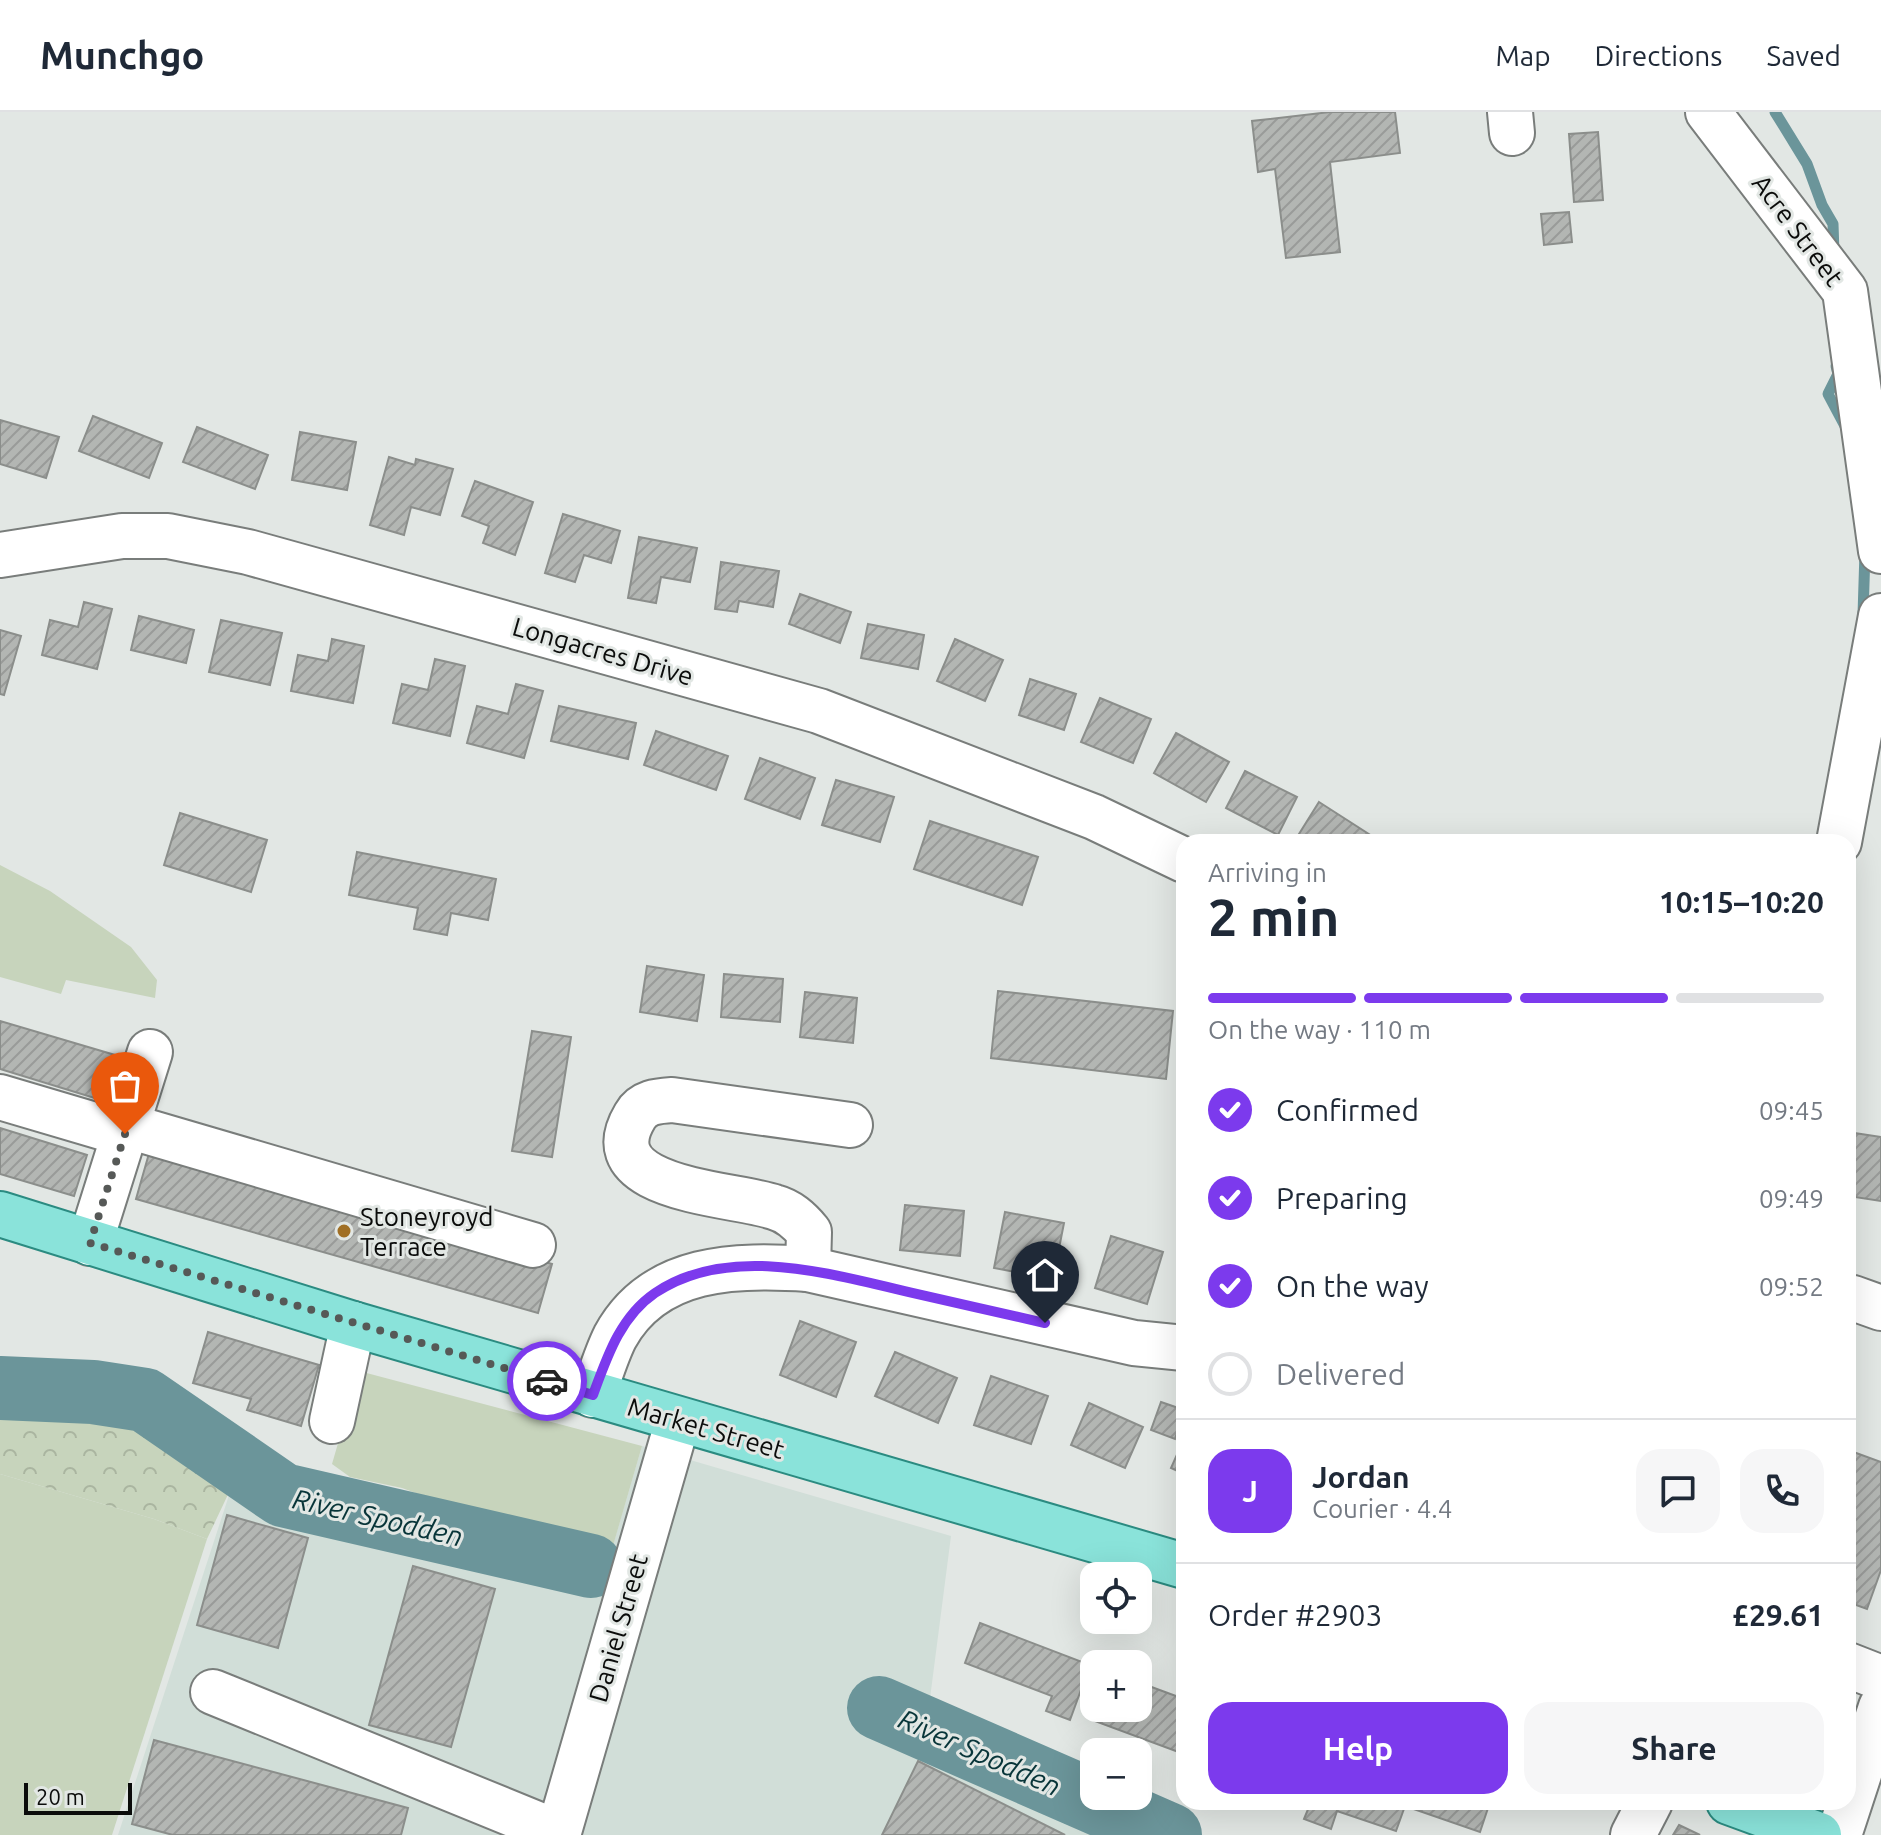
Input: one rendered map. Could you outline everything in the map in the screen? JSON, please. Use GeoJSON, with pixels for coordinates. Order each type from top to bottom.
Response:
{"type":"FeatureCollection","features":[{"type":"Feature","properties":{"kind":"main road","name":"Market Street"},"geometry":{"type":"LineString","coordinates":[[0,1214],[353,1324],[1176,1564]]}},
{"type":"Feature","properties":{"kind":"main road"},"geometry":{"type":"LineString","coordinates":[[1751,1810],[1819,1835]]}},
{"type":"Feature","properties":{"kind":"street","name":"Acre Street"},"geometry":{"type":"LineString","coordinates":[[1708,112],[1845,291],[1881,551]]}},
{"type":"Feature","properties":{"kind":"street"},"geometry":{"type":"LineString","coordinates":[[1845,291],[1881,319]]}},
{"type":"Feature","properties":{"kind":"street","name":"Longacres Drive"},"geometry":{"type":"LineString","coordinates":[[0,555],[122,536],[168,536],[248,552],[819,711],[1094,817],[1176,856]]}},
{"type":"Feature","properties":{"kind":"street"},"geometry":{"type":"LineString","coordinates":[[1840,834],[1881,616]]}},
{"type":"Feature","properties":{"kind":"street"},"geometry":{"type":"LineString","coordinates":[[90,1243],[150,1052]]}},
{"type":"Feature","properties":{"kind":"street"},"geometry":{"type":"LineString","coordinates":[[0,1097],[533,1245]]}},
{"type":"Feature","properties":{"kind":"street"},"geometry":{"type":"LineString","coordinates":[[808,1269],[809,1232],[796,1217],[775,1207],[661,1181],[634,1166],[628,1155],[627,1138],[640,1108],[656,1101],[672,1100],[850,1125]]}},
{"type":"Feature","properties":{"kind":"street"},"geometry":{"type":"LineString","coordinates":[[593,1395],[616,1336],[654,1294],[680,1280],[705,1272],[760,1265],[808,1269],[1134,1343],[1176,1347]]}},
{"type":"Feature","properties":{"kind":"street"},"geometry":{"type":"LineString","coordinates":[[332,1421],[353,1324]]}},
{"type":"Feature","properties":{"kind":"street","name":"Daniel Street"},"geometry":{"type":"LineString","coordinates":[[558,1834],[678,1420]]}},
{"type":"Feature","properties":{"kind":"street"},"geometry":{"type":"LineString","coordinates":[[1856,1668],[1881,1678]]}},
{"type":"Feature","properties":{"kind":"street"},"geometry":{"type":"LineString","coordinates":[[213,1692],[558,1834]]}},
{"type":"Feature","properties":{"kind":"street"},"geometry":{"type":"LineString","coordinates":[[1856,1783],[1881,1707]]}},
{"type":"Feature","properties":{"kind":"street"},"geometry":{"type":"LineString","coordinates":[[1633,1835],[1646,1810]]}},
{"type":"Feature","properties":{"kind":"street"},"geometry":{"type":"LineString","coordinates":[[1839,1835],[1847,1810]]}},
{"type":"Feature","properties":{"kind":"shaded area"},"geometry":{"type":"Polygon","coordinates":[[[642,1446],[951,1536],[925,1737],[1080,1807],[1080,1810],[1087,1810],[1143,1835],[118,1835],[232,1486],[259,1501],[599,1593],[642,1446]]]}},
{"type":"Feature","properties":{"kind":"green space"},"geometry":{"type":"Polygon","coordinates":[[[0,865],[50,891],[131,947],[157,980],[155,998],[66,980],[61,994],[0,977],[0,865]]]}},
{"type":"Feature","properties":{"kind":"green space"},"geometry":{"type":"Polygon","coordinates":[[[359,1371],[642,1446],[608,1563],[402,1488],[350,1477],[332,1464],[359,1371]]]}},
{"type":"Feature","properties":{"kind":"green space"},"geometry":{"type":"Polygon","coordinates":[[[105,1417],[153,1424],[232,1486],[207,1539],[154,1519],[0,1474],[0,1419],[105,1417]]]}},
{"type":"Feature","properties":{"kind":"green space"},"geometry":{"type":"Polygon","coordinates":[[[0,1474],[154,1519],[207,1539],[112,1835],[0,1835],[0,1474]]]}},
{"type":"Feature","properties":{"kind":"building"},"geometry":{"type":"Polygon","coordinates":[[[1330,112],[1395,112],[1400,153],[1330,162],[1340,252],[1286,258],[1275,169],[1258,172],[1252,121],[1330,112]]]}},
{"type":"Feature","properties":{"kind":"building"},"geometry":{"type":"Polygon","coordinates":[[[1598,132],[1603,200],[1574,202],[1569,134],[1598,132]]]}},
{"type":"Feature","properties":{"kind":"building"},"geometry":{"type":"Polygon","coordinates":[[[1569,212],[1572,242],[1544,245],[1541,214],[1569,212]]]}},
{"type":"Feature","properties":{"kind":"building"},"geometry":{"type":"Polygon","coordinates":[[[93,416],[162,443],[149,478],[79,451],[93,416]]]}},
{"type":"Feature","properties":{"kind":"building"},"geometry":{"type":"Polygon","coordinates":[[[0,420],[59,437],[46,478],[0,464],[0,420]]]}},
{"type":"Feature","properties":{"kind":"building"},"geometry":{"type":"Polygon","coordinates":[[[197,427],[268,455],[255,489],[183,462],[197,427]]]}},
{"type":"Feature","properties":{"kind":"building"},"geometry":{"type":"Polygon","coordinates":[[[300,432],[356,442],[347,490],[292,480],[300,432]]]}},
{"type":"Feature","properties":{"kind":"building"},"geometry":{"type":"Polygon","coordinates":[[[389,457],[415,465],[416,459],[453,469],[440,515],[411,507],[404,535],[370,525],[389,457]]]}},
{"type":"Feature","properties":{"kind":"building"},"geometry":{"type":"Polygon","coordinates":[[[475,481],[533,502],[515,555],[483,543],[489,526],[462,516],[475,481]]]}},
{"type":"Feature","properties":{"kind":"building"},"geometry":{"type":"Polygon","coordinates":[[[563,514],[620,531],[611,563],[584,555],[575,582],[545,573],[563,514]]]}},
{"type":"Feature","properties":{"kind":"building"},"geometry":{"type":"Polygon","coordinates":[[[639,537],[697,548],[690,582],[661,577],[656,603],[628,598],[639,537]]]}},
{"type":"Feature","properties":{"kind":"building"},"geometry":{"type":"Polygon","coordinates":[[[721,562],[779,571],[773,607],[739,601],[737,612],[715,609],[721,562]]]}},
{"type":"Feature","properties":{"kind":"building"},"geometry":{"type":"Polygon","coordinates":[[[800,594],[851,612],[840,643],[789,624],[800,594]]]}},
{"type":"Feature","properties":{"kind":"building"},"geometry":{"type":"Polygon","coordinates":[[[84,602],[112,609],[97,669],[42,655],[50,620],[78,627],[84,602]]]}},
{"type":"Feature","properties":{"kind":"building"},"geometry":{"type":"Polygon","coordinates":[[[139,616],[194,630],[186,663],[131,650],[139,616]]]}},
{"type":"Feature","properties":{"kind":"building"},"geometry":{"type":"Polygon","coordinates":[[[221,620],[282,633],[270,685],[209,672],[221,620]]]}},
{"type":"Feature","properties":{"kind":"building"},"geometry":{"type":"Polygon","coordinates":[[[868,624],[924,635],[918,669],[861,658],[868,624]]]}},
{"type":"Feature","properties":{"kind":"building"},"geometry":{"type":"Polygon","coordinates":[[[0,630],[21,636],[4,695],[0,694],[0,630]]]}},
{"type":"Feature","properties":{"kind":"building"},"geometry":{"type":"Polygon","coordinates":[[[332,639],[364,646],[353,703],[291,691],[298,655],[328,661],[332,639]]]}},
{"type":"Feature","properties":{"kind":"building"},"geometry":{"type":"Polygon","coordinates":[[[955,639],[1003,660],[985,701],[937,681],[955,639]]]}},
{"type":"Feature","properties":{"kind":"building"},"geometry":{"type":"Polygon","coordinates":[[[435,659],[465,666],[450,736],[393,723],[402,684],[428,690],[435,659]]]}},
{"type":"Feature","properties":{"kind":"building"},"geometry":{"type":"Polygon","coordinates":[[[1030,679],[1076,694],[1064,730],[1019,715],[1030,679]]]}},
{"type":"Feature","properties":{"kind":"building"},"geometry":{"type":"Polygon","coordinates":[[[516,684],[543,691],[524,758],[467,743],[477,706],[508,714],[516,684]]]}},
{"type":"Feature","properties":{"kind":"building"},"geometry":{"type":"Polygon","coordinates":[[[1100,698],[1151,719],[1133,763],[1081,742],[1100,698]]]}},
{"type":"Feature","properties":{"kind":"building"},"geometry":{"type":"Polygon","coordinates":[[[559,706],[636,723],[628,759],[551,741],[559,706]]]}},
{"type":"Feature","properties":{"kind":"building"},"geometry":{"type":"Polygon","coordinates":[[[656,731],[728,756],[716,790],[644,765],[656,731]]]}},
{"type":"Feature","properties":{"kind":"building"},"geometry":{"type":"Polygon","coordinates":[[[1176,733],[1229,762],[1206,802],[1154,773],[1176,733]]]}},
{"type":"Feature","properties":{"kind":"building"},"geometry":{"type":"Polygon","coordinates":[[[760,758],[815,778],[800,819],[745,799],[760,758]]]}},
{"type":"Feature","properties":{"kind":"building"},"geometry":{"type":"Polygon","coordinates":[[[1245,771],[1297,797],[1278,834],[1226,808],[1245,771]]]}},
{"type":"Feature","properties":{"kind":"building"},"geometry":{"type":"Polygon","coordinates":[[[836,780],[894,797],[880,842],[822,825],[836,780]]]}},
{"type":"Feature","properties":{"kind":"building"},"geometry":{"type":"Polygon","coordinates":[[[1319,802],[1369,834],[1299,834],[1319,802]]]}},
{"type":"Feature","properties":{"kind":"building"},"geometry":{"type":"Polygon","coordinates":[[[180,813],[267,840],[251,892],[164,865],[180,813]]]}},
{"type":"Feature","properties":{"kind":"building"},"geometry":{"type":"Polygon","coordinates":[[[930,821],[1038,857],[1022,905],[914,869],[930,821]]]}},
{"type":"Feature","properties":{"kind":"building"},"geometry":{"type":"Polygon","coordinates":[[[357,852],[496,879],[488,920],[451,913],[447,935],[414,929],[418,908],[349,895],[357,852]]]}},
{"type":"Feature","properties":{"kind":"building"},"geometry":{"type":"Polygon","coordinates":[[[647,966],[704,975],[697,1021],[640,1012],[647,966]]]}},
{"type":"Feature","properties":{"kind":"building"},"geometry":{"type":"Polygon","coordinates":[[[724,974],[783,979],[780,1022],[721,1017],[724,974]]]}},
{"type":"Feature","properties":{"kind":"building"},"geometry":{"type":"Polygon","coordinates":[[[998,991],[1173,1011],[1166,1079],[991,1058],[998,991]]]}},
{"type":"Feature","properties":{"kind":"building"},"geometry":{"type":"Polygon","coordinates":[[[805,992],[857,998],[853,1043],[800,1037],[805,992]]]}},
{"type":"Feature","properties":{"kind":"building"},"geometry":{"type":"Polygon","coordinates":[[[0,1021],[115,1055],[101,1100],[0,1069],[0,1021]]]}},
{"type":"Feature","properties":{"kind":"building"},"geometry":{"type":"Polygon","coordinates":[[[532,1031],[571,1037],[552,1157],[512,1151],[532,1031]]]}},
{"type":"Feature","properties":{"kind":"building"},"geometry":{"type":"Polygon","coordinates":[[[0,1128],[87,1155],[74,1196],[0,1174],[0,1128]]]}},
{"type":"Feature","properties":{"kind":"building"},"geometry":{"type":"Polygon","coordinates":[[[1856,1133],[1881,1137],[1881,1201],[1856,1197],[1856,1133]]]}},
{"type":"Feature","properties":{"kind":"building","name":"Stoneyroyd Terrace"},"geometry":{"type":"Polygon","coordinates":[[[150,1150],[552,1264],[538,1313],[136,1199],[150,1150]]]}},
{"type":"Feature","properties":{"kind":"building"},"geometry":{"type":"Polygon","coordinates":[[[905,1205],[964,1211],[960,1256],[900,1250],[905,1205]]]}},
{"type":"Feature","properties":{"kind":"building"},"geometry":{"type":"Polygon","coordinates":[[[1005,1212],[1064,1223],[1053,1279],[994,1268],[1005,1212]]]}},
{"type":"Feature","properties":{"kind":"building"},"geometry":{"type":"Polygon","coordinates":[[[1111,1236],[1163,1252],[1147,1304],[1095,1288],[1111,1236]]]}},
{"type":"Feature","properties":{"kind":"building"},"geometry":{"type":"Polygon","coordinates":[[[800,1321],[856,1342],[836,1397],[780,1375],[800,1321]]]}},
{"type":"Feature","properties":{"kind":"building"},"geometry":{"type":"Polygon","coordinates":[[[208,1332],[319,1365],[301,1426],[247,1410],[251,1399],[193,1383],[208,1332]]]}},
{"type":"Feature","properties":{"kind":"building"},"geometry":{"type":"Polygon","coordinates":[[[895,1352],[957,1378],[938,1423],[875,1396],[895,1352]]]}},
{"type":"Feature","properties":{"kind":"building"},"geometry":{"type":"Polygon","coordinates":[[[991,1376],[1048,1396],[1031,1444],[974,1425],[991,1376]]]}},
{"type":"Feature","properties":{"kind":"building"},"geometry":{"type":"Polygon","coordinates":[[[1161,1402],[1176,1407],[1175,1439],[1151,1430],[1161,1402]]]}},
{"type":"Feature","properties":{"kind":"building"},"geometry":{"type":"Polygon","coordinates":[[[1089,1403],[1143,1427],[1125,1468],[1071,1445],[1089,1403]]]}},
{"type":"Feature","properties":{"kind":"building"},"geometry":{"type":"Polygon","coordinates":[[[1856,1453],[1881,1462],[1881,1570],[1867,1609],[1856,1605],[1856,1453]]]}},
{"type":"Feature","properties":{"kind":"building"},"geometry":{"type":"Polygon","coordinates":[[[227,1515],[308,1538],[278,1648],[197,1625],[227,1515]]]}},
{"type":"Feature","properties":{"kind":"building"},"geometry":{"type":"Polygon","coordinates":[[[413,1566],[495,1589],[451,1747],[369,1725],[413,1566]]]}},
{"type":"Feature","properties":{"kind":"building"},"geometry":{"type":"Polygon","coordinates":[[[980,1623],[1080,1661],[1080,1692],[1070,1720],[1046,1711],[1052,1696],[965,1663],[980,1623]]]}},
{"type":"Feature","properties":{"kind":"building"},"geometry":{"type":"Polygon","coordinates":[[[1152,1687],[1176,1696],[1176,1751],[1152,1742],[1152,1738],[1141,1738],[1097,1722],[1152,1722],[1152,1687]]]}},
{"type":"Feature","properties":{"kind":"building"},"geometry":{"type":"Polygon","coordinates":[[[154,1740],[408,1808],[401,1835],[173,1835],[132,1824],[154,1740]]]}},
{"type":"Feature","properties":{"kind":"building"},"geometry":{"type":"Polygon","coordinates":[[[918,1761],[1065,1835],[882,1835],[918,1761]]]}},
{"type":"Feature","properties":{"kind":"building"},"geometry":{"type":"Polygon","coordinates":[[[1308,1810],[1404,1810],[1396,1831],[1337,1811],[1331,1829],[1304,1819],[1308,1810]]]}},
{"type":"Feature","properties":{"kind":"building"},"geometry":{"type":"Polygon","coordinates":[[[1417,1810],[1487,1810],[1480,1832],[1417,1810]]]}},
{"type":"Feature","properties":{"kind":"building"},"geometry":{"type":"Polygon","coordinates":[[[1679,1825],[1700,1835],[1673,1835],[1679,1825]]]}},
{"type":"Feature","properties":{"kind":"waterway"},"geometry":{"type":"LineString","coordinates":[[1775,112],[1807,164],[1822,205],[1833,224],[1834,253]]}},
{"type":"Feature","properties":{"kind":"waterway"},"geometry":{"type":"LineString","coordinates":[[1836,366],[1838,374],[1828,394],[1845,426]]}},
{"type":"Feature","properties":{"kind":"waterway"},"geometry":{"type":"LineString","coordinates":[[1863,615],[1865,552]]}},
{"type":"Feature","properties":{"kind":"waterway","name":"River Spodden"},"geometry":{"type":"LineString","coordinates":[[0,1388],[93,1392],[145,1400],[283,1495],[591,1566]]}},
{"type":"Feature","properties":{"kind":"waterway","name":"River Spodden"},"geometry":{"type":"LineString","coordinates":[[879,1708],[1170,1835]]}},
{"type":"Feature","properties":{"kind":"way so far"},"geometry":{"type":"LineString","coordinates":[[125,1134],[90,1243],[547,1381]]}},
{"type":"Feature","properties":{"kind":"place","name":"Stoneyroyd Terrace"},"geometry":{"type":"Point","coordinates":[344,1231]}},
{"type":"Feature","properties":{"kind":"route"},"geometry":{"type":"LineString","coordinates":[[547,1381],[593,1395],[616,1336],[654,1294],[680,1280],[705,1272],[760,1265],[808,1269],[1045,1323]]}}]}
